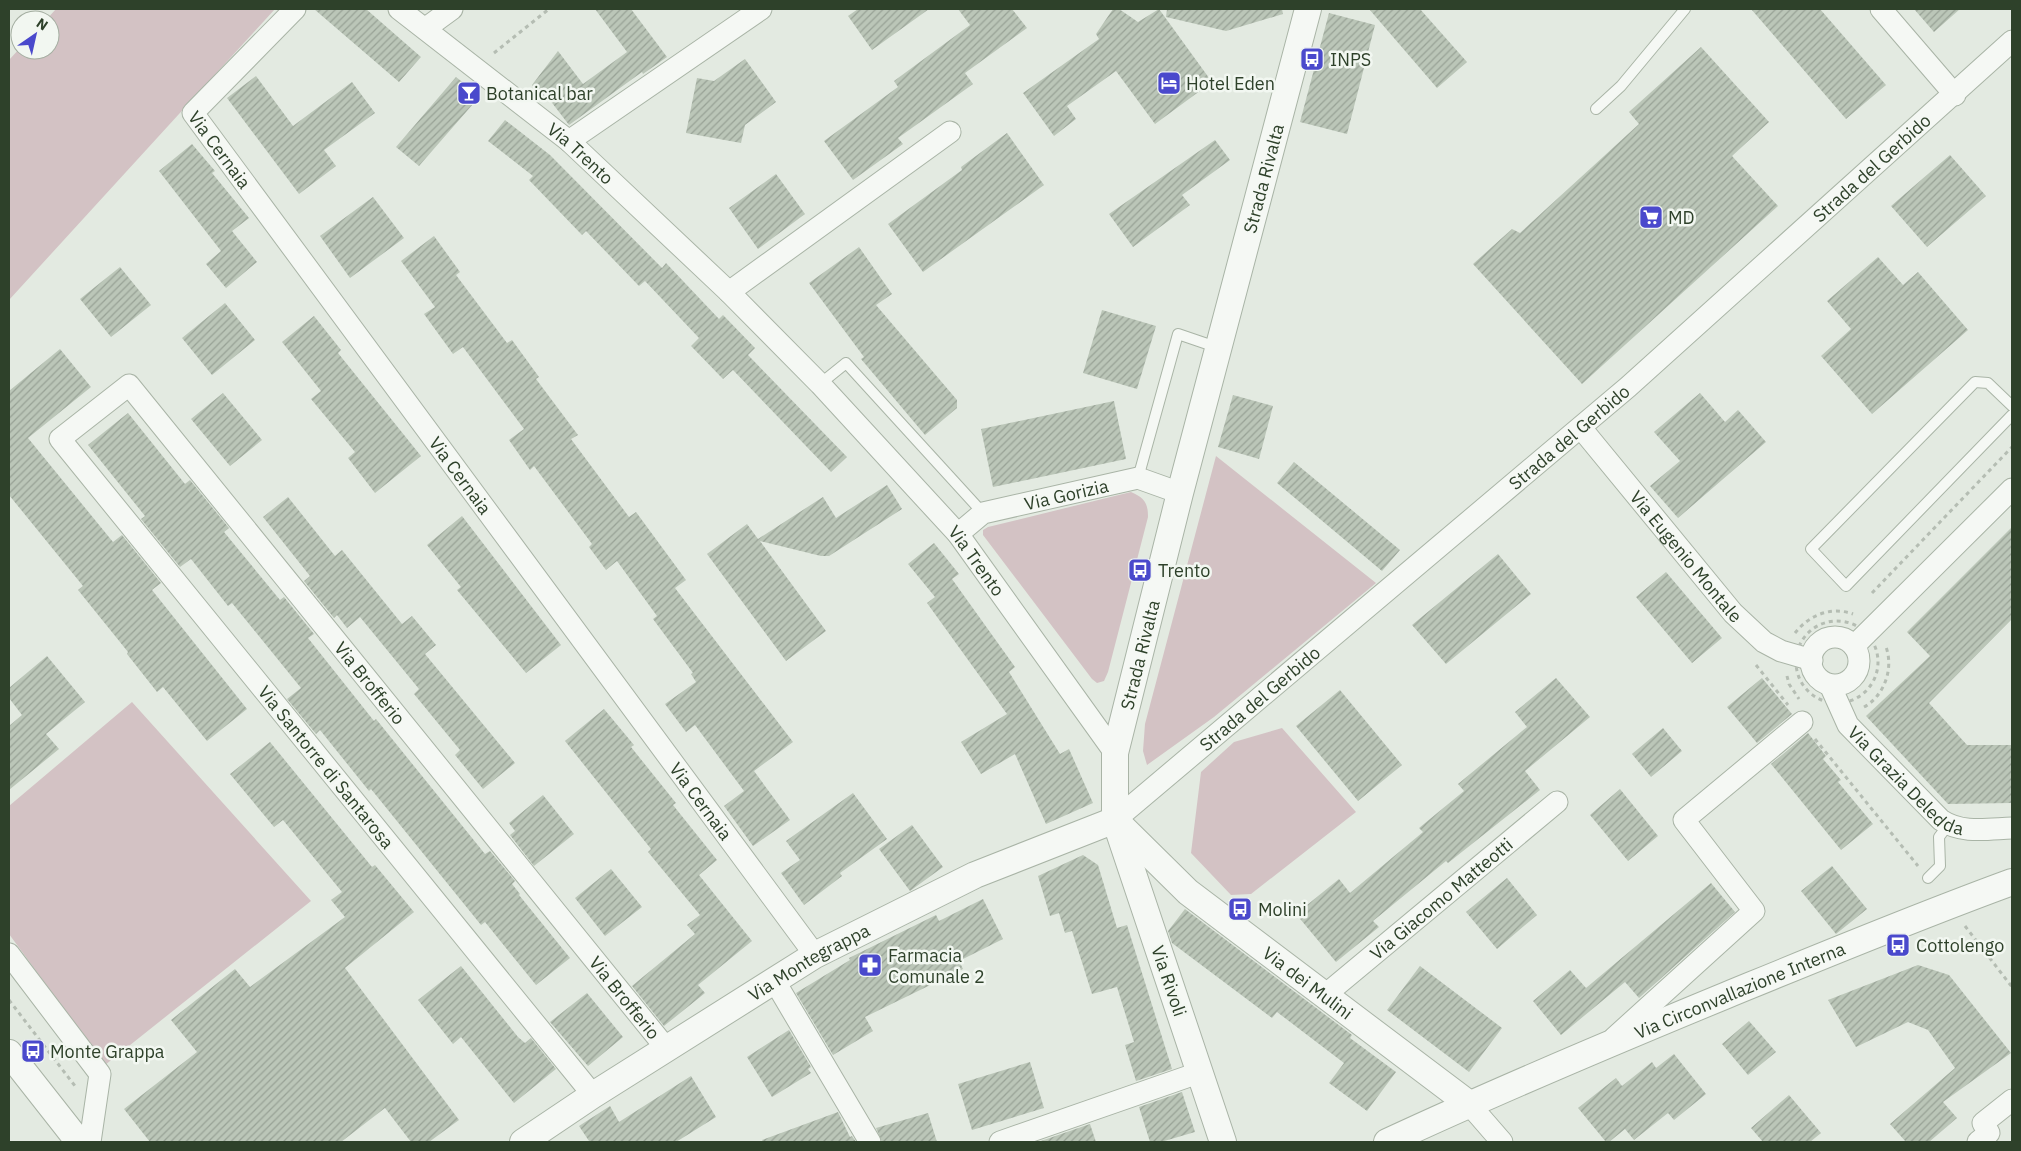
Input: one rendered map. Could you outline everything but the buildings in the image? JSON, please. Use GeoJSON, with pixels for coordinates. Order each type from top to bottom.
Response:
{"type":"FeatureCollection","features":[{"type":"Feature","properties":{"kind":"street","name":"Via Cernaia"},"geometry":{"type":"LineString","coordinates":[[295,9],[193,113],[815,955]]}},
{"type":"Feature","properties":{"kind":"street","name":"Via Trento"},"geometry":{"type":"LineString","coordinates":[[399,9],[426,28],[569,141],[729,292],[820,384],[958,534],[1115,753]]}},
{"type":"Feature","properties":{"kind":"street"},"geometry":{"type":"LineString","coordinates":[[426,28],[452,9]]}},
{"type":"Feature","properties":{"kind":"street"},"geometry":{"type":"LineString","coordinates":[[569,141],[761,9]]}},
{"type":"Feature","properties":{"kind":"street","name":"Strada Rivalta"},"geometry":{"type":"LineString","coordinates":[[1115,820],[1115,753],[1180,493],[1220,348],[1308,9]]}},
{"type":"Feature","properties":{"kind":"street"},"geometry":{"type":"LineString","coordinates":[[1881,9],[1955,94]]}},
{"type":"Feature","properties":{"kind":"street","name":"Strada del Gerbido"},"geometry":{"type":"LineString","coordinates":[[1115,820],[1581,428],[1695,329],[2012,41]]}},
{"type":"Feature","properties":{"kind":"street"},"geometry":{"type":"LineString","coordinates":[[729,292],[950,132]]}},
{"type":"Feature","properties":{"kind":"street","name":"Via Brofferio"},"geometry":{"type":"LineString","coordinates":[[60,439],[129,385],[666,1048]]}},
{"type":"Feature","properties":{"kind":"street","name":"Via Eugenio Montale"},"geometry":{"type":"LineString","coordinates":[[1581,428],[1732,613],[1764,642],[1781,651],[1812,660]]}},
{"type":"Feature","properties":{"kind":"street","name":"Via Santorre di Santarosa"},"geometry":{"type":"LineString","coordinates":[[60,439],[593,1095]]}},
{"type":"Feature","properties":{"kind":"street"},"geometry":{"type":"LineString","coordinates":[[1138,478],[1180,493]]}},
{"type":"Feature","properties":{"kind":"street","name":"Via Gorizia"},"geometry":{"type":"LineString","coordinates":[[958,534],[983,513],[1138,478]]}},
{"type":"Feature","properties":{"kind":"street"},"geometry":{"type":"LineString","coordinates":[[1854,646],[2012,489]]}},
{"type":"Feature","properties":{"kind":"street"},"geometry":{"type":"LineString","coordinates":[[1832,638],[1847,641],[1854,646],[1859,660],[1856,674],[1844,683],[1830,684],[1816,676],[1812,660],[1818,645],[1832,638]]}},
{"type":"Feature","properties":{"kind":"street","name":"Via Grazia Deledda"},"geometry":{"type":"LineString","coordinates":[[1830,684],[1848,725],[1940,820],[1962,830],[2012,828]]}},
{"type":"Feature","properties":{"kind":"street"},"geometry":{"type":"LineString","coordinates":[[1608,1044],[1754,911],[1684,820],[1802,722]]}},
{"type":"Feature","properties":{"kind":"street","name":"Via Giacomo Matteotti"},"geometry":{"type":"LineString","coordinates":[[1325,995],[1557,802]]}},
{"type":"Feature","properties":{"kind":"street","name":"Via Montegrappa"},"geometry":{"type":"LineString","coordinates":[[523,1142],[666,1048],[815,955],[975,875],[1115,820]]}},
{"type":"Feature","properties":{"kind":"street","name":"Via dei Mulini"},"geometry":{"type":"LineString","coordinates":[[1115,820],[1188,892],[1469,1104],[1502,1142]]}},
{"type":"Feature","properties":{"kind":"street","name":"Via Rivoli"},"geometry":{"type":"LineString","coordinates":[[1115,820],[1223,1142]]}},
{"type":"Feature","properties":{"kind":"street","name":"Via Circonvallazione Interna"},"geometry":{"type":"LineString","coordinates":[[1387,1142],[1608,1044],[1886,930],[2012,882]]}},
{"type":"Feature","properties":{"kind":"street"},"geometry":{"type":"LineString","coordinates":[[9,954],[100,1074],[96,1112],[90,1142]]}},
{"type":"Feature","properties":{"kind":"street"},"geometry":{"type":"LineString","coordinates":[[774,980],[870,1142]]}},
{"type":"Feature","properties":{"kind":"street"},"geometry":{"type":"LineString","coordinates":[[9,1053],[79,1142]]}},
{"type":"Feature","properties":{"kind":"street"},"geometry":{"type":"LineString","coordinates":[[1000,1142],[1201,1072]]}},
{"type":"Feature","properties":{"kind":"street"},"geometry":{"type":"LineString","coordinates":[[1988,1139],[1983,1123],[2012,1100]]}},
{"type":"Feature","properties":{"kind":"lane"},"geometry":{"type":"LineString","coordinates":[[1596,109],[1621,86],[1685,9]]}},
{"type":"Feature","properties":{"kind":"lane"},"geometry":{"type":"LineString","coordinates":[[1138,478],[1178,334],[1220,348]]}},
{"type":"Feature","properties":{"kind":"lane","name":"Via Trento"},"geometry":{"type":"LineString","coordinates":[[820,384],[846,363],[983,513]]}},
{"type":"Feature","properties":{"kind":"lane"},"geometry":{"type":"LineString","coordinates":[[2012,406],[1988,383],[1975,382],[1810,550],[1846,586],[2012,415]]}},
{"type":"Feature","properties":{"kind":"lane"},"geometry":{"type":"LineString","coordinates":[[1928,878],[1940,866],[1939,838],[1948,825]]}},
{"type":"Feature","properties":{"kind":"path"},"geometry":{"type":"LineString","coordinates":[[476,68],[549,9]]}},
{"type":"Feature","properties":{"kind":"path"},"geometry":{"type":"LineString","coordinates":[[1865,600],[2012,447]]}},
{"type":"Feature","properties":{"kind":"path"},"geometry":{"type":"LineString","coordinates":[[1851,614],[1858,607]]}},
{"type":"Feature","properties":{"kind":"path"},"geometry":{"type":"LineString","coordinates":[[9,1000],[96,1112]]}},
{"type":"Feature","properties":{"kind":"shaded area"},"geometry":{"type":"Polygon","coordinates":[[[275,9],[9,300],[9,60],[60,60],[60,10],[55,10],[275,9]]]}},
{"type":"Feature","properties":{"kind":"shaded area"},"geometry":{"type":"Polygon","coordinates":[[[1216,456],[1376,583],[1214,717],[1147,765],[1143,751],[1145,724],[1216,456]]]}},
{"type":"Feature","properties":{"kind":"shaded area"},"geometry":{"type":"Polygon","coordinates":[[[1131,492],[1144,501],[1148,517],[1108,672],[1104,681],[1097,683],[1092,679],[983,535],[983,530],[988,527],[1131,492]]]}},
{"type":"Feature","properties":{"kind":"shaded area"},"geometry":{"type":"Polygon","coordinates":[[[132,702],[311,901],[105,1065],[9,934],[9,806],[132,702]]]}},
{"type":"Feature","properties":{"kind":"shaded area"},"geometry":{"type":"Polygon","coordinates":[[[1282,728],[1356,812],[1251,894],[1231,895],[1191,853],[1201,772],[1234,742],[1282,728]]]}},
{"type":"Feature","properties":{"kind":"place","name":"INPS"},"geometry":{"type":"Point","coordinates":[1312,59]}},
{"type":"Feature","properties":{"kind":"place","name":"Hotel Eden"},"geometry":{"type":"Point","coordinates":[1169,83]}},
{"type":"Feature","properties":{"kind":"place","name":"Botanical bar"},"geometry":{"type":"Point","coordinates":[469,93]}},
{"type":"Feature","properties":{"kind":"place","name":"MD"},"geometry":{"type":"Point","coordinates":[1651,217]}},
{"type":"Feature","properties":{"kind":"place","name":"Trento"},"geometry":{"type":"Point","coordinates":[1140,570]}},
{"type":"Feature","properties":{"kind":"place","name":"Molini"},"geometry":{"type":"Point","coordinates":[1240,909]}},
{"type":"Feature","properties":{"kind":"place","name":"Cottolengo"},"geometry":{"type":"Point","coordinates":[1898,945]}},
{"type":"Feature","properties":{"kind":"place","name":"Farmacia Comunale 2"},"geometry":{"type":"Point","coordinates":[870,965]}},
{"type":"Feature","properties":{"kind":"place","name":"Monte Grappa"},"geometry":{"type":"Point","coordinates":[33,1051]}}]}
